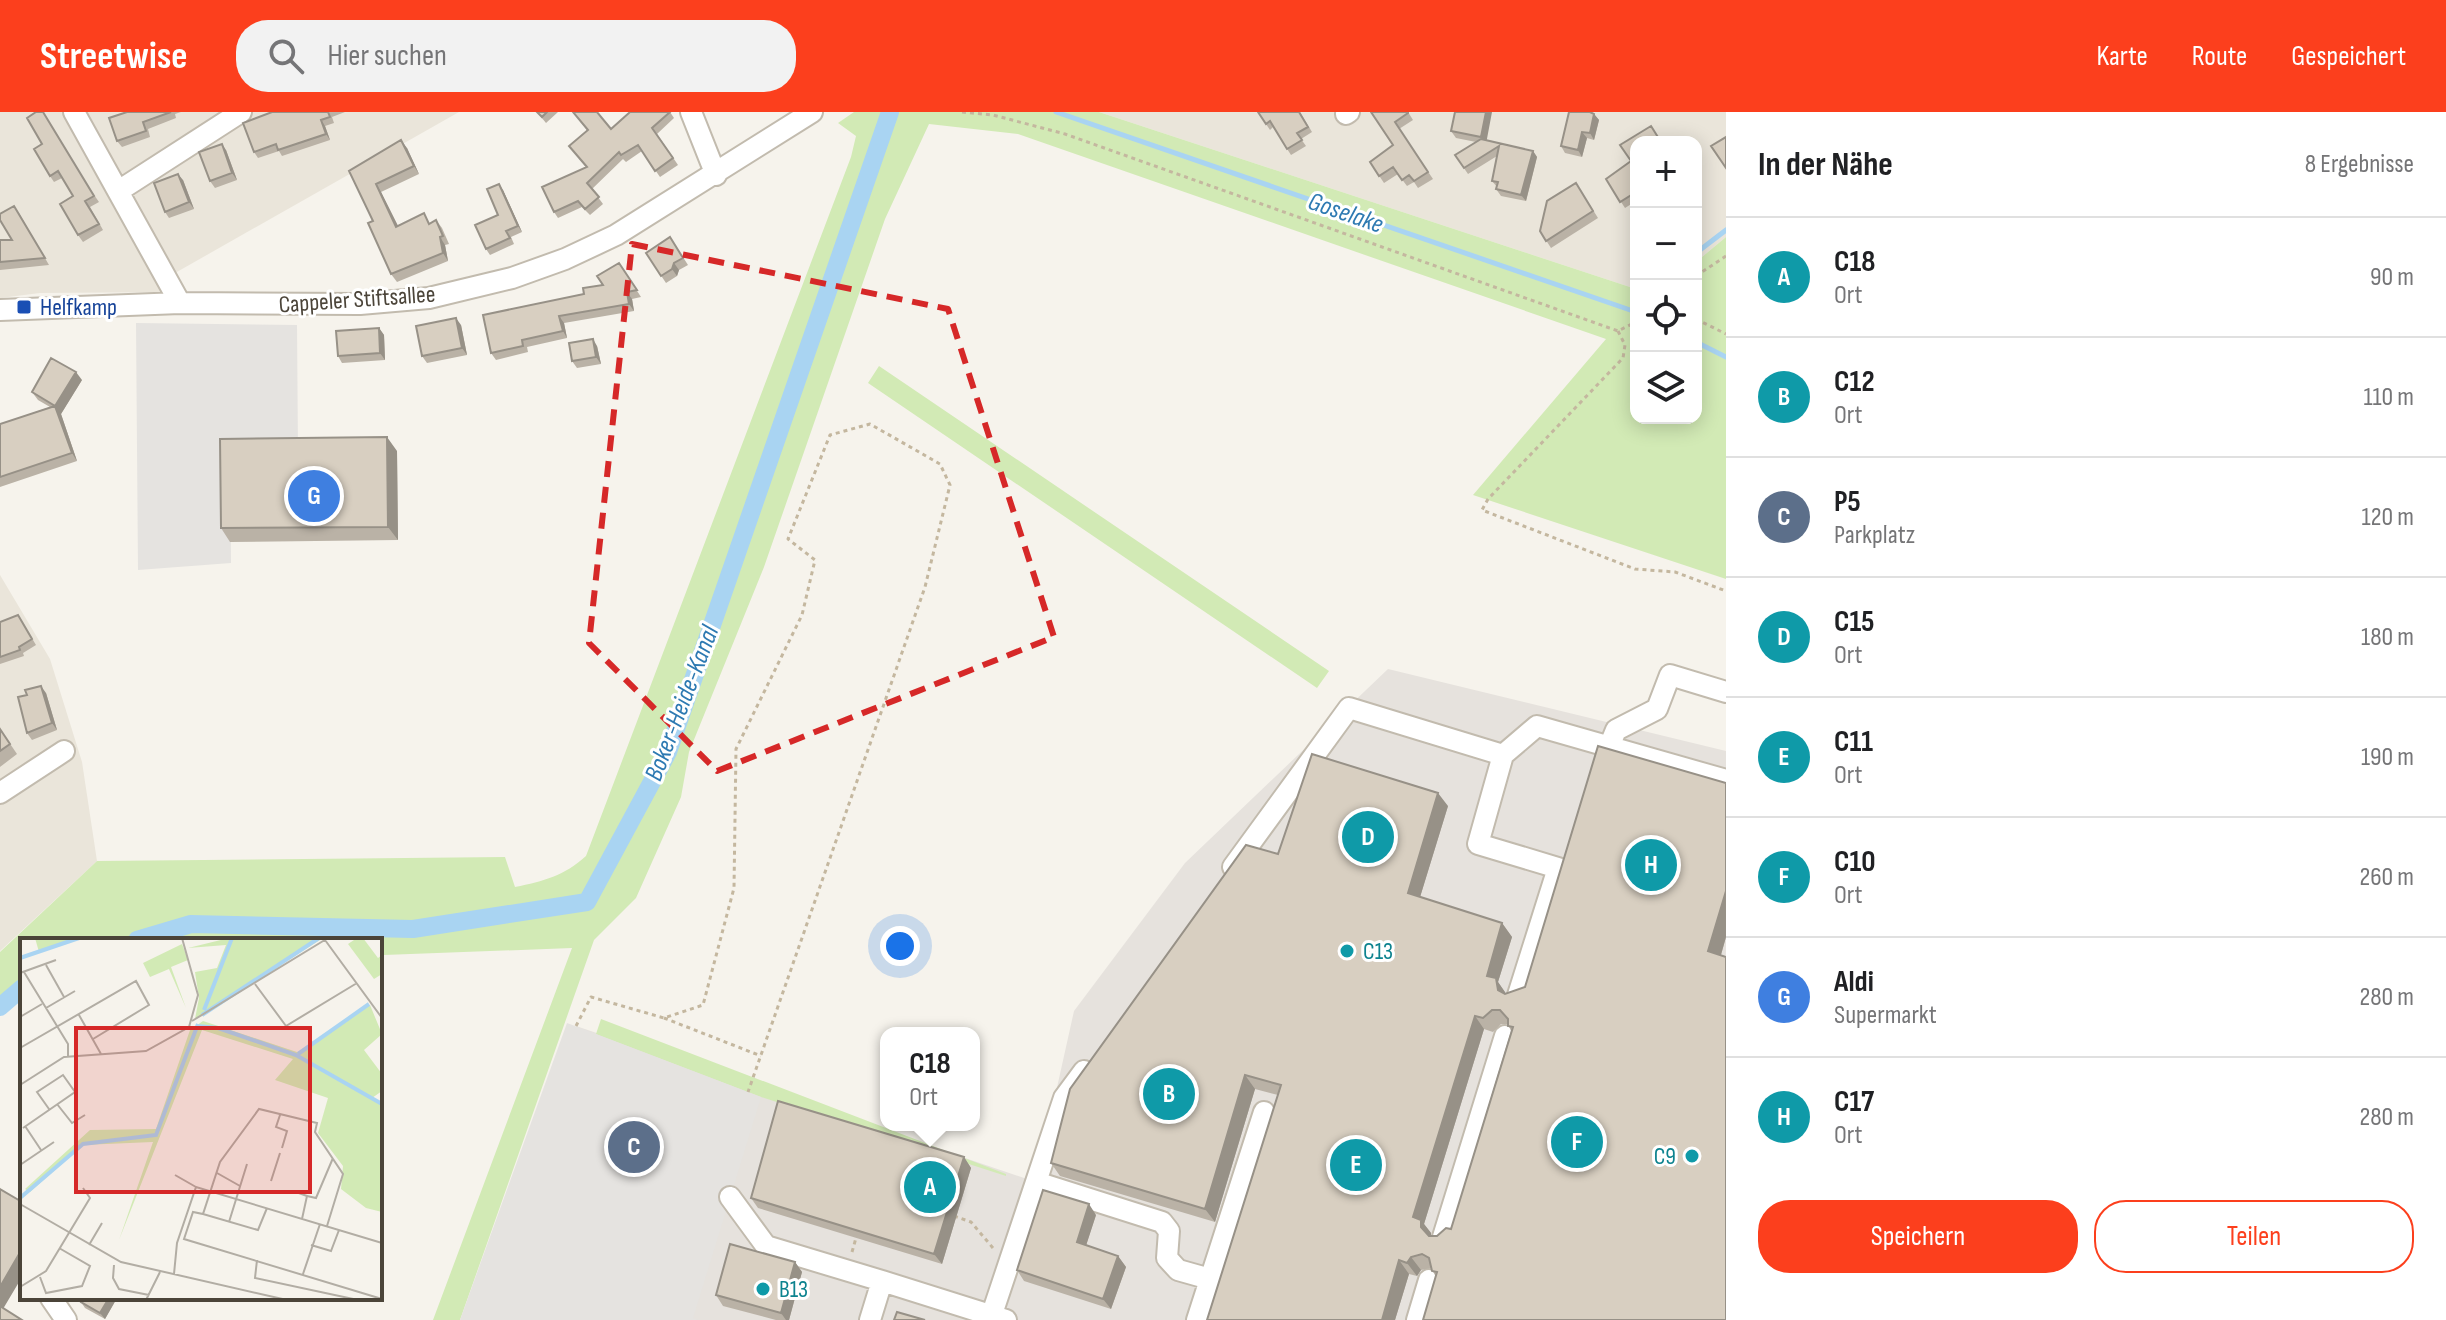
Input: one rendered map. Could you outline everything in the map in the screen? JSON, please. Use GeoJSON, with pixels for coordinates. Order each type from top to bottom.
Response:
{"type":"FeatureCollection","features":[{"type":"Feature","properties":{"kind":"street"},"geometry":{"type":"LineString","coordinates":[[74,112],[180,303]]}},
{"type":"Feature","properties":{"kind":"street"},"geometry":{"type":"LineString","coordinates":[[120,190],[241,112]]}},
{"type":"Feature","properties":{"kind":"street"},"geometry":{"type":"LineString","coordinates":[[691,112],[716,175]]}},
{"type":"Feature","properties":{"kind":"street","name":"Cappeler Stiftsallee"},"geometry":{"type":"LineString","coordinates":[[0,310],[180,303],[360,304],[429,298],[512,278],[565,259],[616,235],[812,112]]}},
{"type":"Feature","properties":{"kind":"street"},"geometry":{"type":"LineString","coordinates":[[1609,747],[1616,730],[1657,709],[1670,675],[1726,692]]}},
{"type":"Feature","properties":{"kind":"street"},"geometry":{"type":"LineString","coordinates":[[1221,884],[1349,708],[1503,755]]}},
{"type":"Feature","properties":{"kind":"street"},"geometry":{"type":"LineString","coordinates":[[1518,995],[1558,868],[1478,844],[1503,755],[1537,726],[1726,780]]}},
{"type":"Feature","properties":{"kind":"street"},"geometry":{"type":"LineString","coordinates":[[0,793],[64,751]]}},
{"type":"Feature","properties":{"kind":"street"},"geometry":{"type":"LineString","coordinates":[[1443,1237],[1505,1036]]}},
{"type":"Feature","properties":{"kind":"street"},"geometry":{"type":"LineString","coordinates":[[730,1197],[766,1246],[996,1319],[1008,1267],[1064,1098],[1092,1060]]}},
{"type":"Feature","properties":{"kind":"street"},"geometry":{"type":"LineString","coordinates":[[1197,1320],[1264,1112]]}},
{"type":"Feature","properties":{"kind":"street"},"geometry":{"type":"LineString","coordinates":[[1036,1182],[1162,1222],[1169,1231],[1167,1258],[1178,1270],[1210,1279]]}},
{"type":"Feature","properties":{"kind":"street"},"geometry":{"type":"LineString","coordinates":[[1417,1320],[1429,1280]]}},
{"type":"Feature","properties":{"kind":"street"},"geometry":{"type":"LineString","coordinates":[[870,1320],[882,1281]]}},
{"type":"Feature","properties":{"kind":"street"},"geometry":{"type":"LineString","coordinates":[[52,1300],[66,1320]]}},
{"type":"Feature","properties":{"kind":"path"},"geometry":{"type":"LineString","coordinates":[[962,112],[993,115],[1065,134],[1618,331],[1630,326]]}},
{"type":"Feature","properties":{"kind":"path"},"geometry":{"type":"LineString","coordinates":[[1702,272],[1726,256]]}},
{"type":"Feature","properties":{"kind":"path"},"geometry":{"type":"LineString","coordinates":[[1702,322],[1726,334]]}},
{"type":"Feature","properties":{"kind":"path"},"geometry":{"type":"LineString","coordinates":[[1618,331],[1625,345],[1623,358],[1488,499],[1482,510],[1635,569],[1675,572],[1726,591]]}},
{"type":"Feature","properties":{"kind":"path"},"geometry":{"type":"LineString","coordinates":[[664,1018],[703,1005],[734,888],[736,749],[802,615],[815,560],[788,539],[830,435],[870,424],[940,464],[950,485],[925,587],[748,1092]]}},
{"type":"Feature","properties":{"kind":"path"},"geometry":{"type":"LineString","coordinates":[[576,1026],[591,997],[664,1018],[761,1056]]}},
{"type":"Feature","properties":{"kind":"path"},"geometry":{"type":"LineString","coordinates":[[944,1213],[971,1222],[1008,1267]]}},
{"type":"Feature","properties":{"kind":"highlighted area"},"geometry":{"type":"Polygon","coordinates":[[[632,244],[948,309],[1054,637],[717,771],[589,643],[632,244]]]}},
{"type":"Feature","properties":{"kind":"shaded area"},"geometry":{"type":"Polygon","coordinates":[[[0,112],[459,112],[168,277],[177,292],[40,293],[0,298],[0,112]]]}},
{"type":"Feature","properties":{"kind":"shaded area"},"geometry":{"type":"Polygon","coordinates":[[[1099,112],[1726,112],[1726,237],[1702,257],[1702,136],[1630,136],[1630,287],[1099,112]]]}},
{"type":"Feature","properties":{"kind":"shaded area"},"geometry":{"type":"Polygon","coordinates":[[[136,323],[297,325],[298,452],[230,453],[231,563],[138,570],[136,323]]]}},
{"type":"Feature","properties":{"kind":"shaded area"},"geometry":{"type":"Polygon","coordinates":[[[0,575],[50,659],[82,762],[97,861],[0,951],[0,575]]]}},
{"type":"Feature","properties":{"kind":"shaded area"},"geometry":{"type":"Polygon","coordinates":[[[1388,669],[1726,751],[1726,1320],[462,1320],[576,1026],[1036,1182],[1074,1011],[1185,863],[1388,669]]]}},
{"type":"Feature","properties":{"kind":"shaded area"},"geometry":{"type":"Polygon","coordinates":[[[567,1023],[761,1097],[693,1318],[698,1320],[460,1320],[567,1023]]]}},
{"type":"Feature","properties":{"kind":"green space"},"geometry":{"type":"Polygon","coordinates":[[[854,112],[1099,112],[1630,287],[1630,424],[1702,424],[1702,257],[1726,237],[1726,579],[1473,495],[1606,339],[1018,134],[929,124],[885,219],[764,567],[689,752],[681,797],[636,898],[594,940],[460,1320],[433,1320],[572,948],[384,955],[382,938],[20,938],[20,998],[0,1016],[0,952],[97,861],[505,857],[515,887],[553,877],[586,856],[851,157],[856,136],[838,123],[854,112]]]}},
{"type":"Feature","properties":{"kind":"green space"},"geometry":{"type":"Polygon","coordinates":[[[879,366],[1329,671],[1317,688],[868,383],[879,366]]]}},
{"type":"Feature","properties":{"kind":"green space"},"geometry":{"type":"Polygon","coordinates":[[[601,1019],[880,1126],[880,1131],[894,1131],[1006,1176],[761,1097],[596,1034],[601,1019]]]}},
{"type":"Feature","properties":{"kind":"building"},"geometry":{"type":"Polygon","coordinates":[[[36,112],[43,112],[94,196],[85,201],[99,224],[78,235],[60,204],[73,196],[58,171],[50,176],[34,149],[42,144],[27,118],[36,112]]]}},
{"type":"Feature","properties":{"kind":"building"},"geometry":{"type":"Polygon","coordinates":[[[127,112],[171,112],[143,122],[146,131],[117,141],[109,118],[127,112]]]}},
{"type":"Feature","properties":{"kind":"building"},"geometry":{"type":"Polygon","coordinates":[[[272,112],[328,112],[330,117],[321,120],[326,134],[278,150],[276,144],[254,152],[243,123],[272,112]]]}},
{"type":"Feature","properties":{"kind":"building"},"geometry":{"type":"Polygon","coordinates":[[[573,112],[597,112],[611,129],[630,112],[670,112],[652,128],[673,158],[655,171],[638,145],[621,155],[619,152],[587,183],[599,197],[585,209],[578,201],[554,212],[542,187],[587,167],[569,146],[588,130],[573,112]]]}},
{"type":"Feature","properties":{"kind":"building"},"geometry":{"type":"Polygon","coordinates":[[[1258,112],[1299,112],[1308,127],[1297,133],[1302,140],[1287,149],[1270,121],[1266,124],[1258,112]]]}},
{"type":"Feature","properties":{"kind":"building"},"geometry":{"type":"Polygon","coordinates":[[[1371,112],[1408,112],[1395,122],[1428,172],[1414,181],[1409,175],[1402,180],[1393,167],[1379,176],[1370,162],[1393,145],[1371,112]]]}},
{"type":"Feature","properties":{"kind":"building"},"geometry":{"type":"Polygon","coordinates":[[[1455,112],[1486,112],[1481,137],[1451,131],[1455,112]]]}},
{"type":"Feature","properties":{"kind":"building"},"geometry":{"type":"Polygon","coordinates":[[[1569,112],[1594,114],[1590,133],[1582,132],[1578,150],[1561,146],[1569,112]]]}},
{"type":"Feature","properties":{"kind":"building"},"geometry":{"type":"Polygon","coordinates":[[[1651,126],[1657,136],[1635,136],[1651,126]]]}},
{"type":"Feature","properties":{"kind":"building"},"geometry":{"type":"Polygon","coordinates":[[[1726,137],[1726,168],[1711,146],[1726,137]]]}},
{"type":"Feature","properties":{"kind":"building"},"geometry":{"type":"Polygon","coordinates":[[[1481,139],[1533,151],[1521,195],[1496,189],[1498,182],[1492,181],[1499,146],[1464,168],[1455,155],[1481,139]]]}},
{"type":"Feature","properties":{"kind":"building"},"geometry":{"type":"Polygon","coordinates":[[[1630,139],[1630,160],[1620,145],[1630,139]]]}},
{"type":"Feature","properties":{"kind":"building"},"geometry":{"type":"Polygon","coordinates":[[[401,140],[414,166],[376,184],[396,227],[424,213],[429,224],[436,220],[443,236],[440,237],[443,253],[391,274],[368,223],[373,221],[349,171],[401,140]]]}},
{"type":"Feature","properties":{"kind":"building"},"geometry":{"type":"Polygon","coordinates":[[[222,144],[232,173],[210,181],[199,152],[222,144]]]}},
{"type":"Feature","properties":{"kind":"building"},"geometry":{"type":"Polygon","coordinates":[[[1630,162],[1630,196],[1620,202],[1606,179],[1630,162]]]}},
{"type":"Feature","properties":{"kind":"building"},"geometry":{"type":"Polygon","coordinates":[[[178,174],[189,202],[165,212],[154,183],[178,174]]]}},
{"type":"Feature","properties":{"kind":"building"},"geometry":{"type":"Polygon","coordinates":[[[1576,183],[1593,211],[1546,241],[1540,231],[1547,201],[1576,183]]]}},
{"type":"Feature","properties":{"kind":"building"},"geometry":{"type":"Polygon","coordinates":[[[499,184],[518,226],[506,231],[510,238],[486,249],[475,225],[498,215],[487,189],[499,184]]]}},
{"type":"Feature","properties":{"kind":"building"},"geometry":{"type":"Polygon","coordinates":[[[14,206],[45,258],[0,262],[0,240],[12,240],[0,220],[0,214],[14,206]]]}},
{"type":"Feature","properties":{"kind":"building"},"geometry":{"type":"Polygon","coordinates":[[[670,237],[683,258],[661,276],[646,253],[670,237]]]}},
{"type":"Feature","properties":{"kind":"building"},"geometry":{"type":"Polygon","coordinates":[[[619,263],[637,290],[627,292],[629,304],[559,316],[563,331],[522,340],[523,346],[491,353],[483,315],[584,294],[583,288],[603,285],[597,276],[619,263]]]}},
{"type":"Feature","properties":{"kind":"building"},"geometry":{"type":"Polygon","coordinates":[[[456,318],[462,348],[422,356],[416,326],[456,318]]]}},
{"type":"Feature","properties":{"kind":"building"},"geometry":{"type":"Polygon","coordinates":[[[379,328],[380,353],[338,356],[336,331],[379,328]]]}},
{"type":"Feature","properties":{"kind":"building"},"geometry":{"type":"Polygon","coordinates":[[[593,339],[596,357],[572,361],[569,343],[593,339]]]}},
{"type":"Feature","properties":{"kind":"building"},"geometry":{"type":"Polygon","coordinates":[[[51,358],[76,372],[55,406],[32,392],[51,358]]]}},
{"type":"Feature","properties":{"kind":"building"},"geometry":{"type":"Polygon","coordinates":[[[55,406],[72,453],[0,477],[0,424],[55,406]]]}},
{"type":"Feature","properties":{"kind":"building"},"geometry":{"type":"Polygon","coordinates":[[[387,437],[388,527],[221,528],[220,439],[387,437]]]}},
{"type":"Feature","properties":{"kind":"building"},"geometry":{"type":"Polygon","coordinates":[[[18,615],[32,639],[19,647],[20,650],[0,657],[0,622],[18,615]]]}},
{"type":"Feature","properties":{"kind":"building"},"geometry":{"type":"Polygon","coordinates":[[[41,686],[52,723],[27,733],[18,697],[27,695],[25,690],[41,686]]]}},
{"type":"Feature","properties":{"kind":"building"},"geometry":{"type":"Polygon","coordinates":[[[0,729],[10,744],[0,751],[0,729]]]}},
{"type":"Feature","properties":{"kind":"building"},"geometry":{"type":"Polygon","coordinates":[[[1598,746],[1726,783],[1726,891],[1708,951],[1726,957],[1726,1320],[1423,1320],[1437,1272],[1432,1271],[1429,1258],[1422,1254],[1411,1257],[1407,1263],[1399,1260],[1382,1320],[1207,1320],[1281,1085],[1245,1075],[1205,1209],[1051,1163],[1070,1089],[1246,845],[1278,854],[1312,754],[1438,793],[1408,893],[1502,923],[1487,976],[1496,978],[1498,990],[1505,994],[1525,987],[1598,746]],[[1492,1010],[1483,1018],[1475,1016],[1413,1217],[1421,1220],[1421,1227],[1429,1236],[1437,1236],[1446,1228],[1451,1229],[1513,1027],[1508,1026],[1508,1019],[1500,1010],[1492,1010]]]}},
{"type":"Feature","properties":{"kind":"building"},"geometry":{"type":"Polygon","coordinates":[[[778,1101],[964,1157],[934,1254],[751,1198],[778,1101]]]}},
{"type":"Feature","properties":{"kind":"building"},"geometry":{"type":"Polygon","coordinates":[[[0,1189],[20,1201],[20,1252],[0,1287],[0,1189]]]}},
{"type":"Feature","properties":{"kind":"building"},"geometry":{"type":"Polygon","coordinates":[[[1043,1190],[1089,1204],[1077,1242],[1118,1256],[1103,1299],[1017,1270],[1043,1190]]]}},
{"type":"Feature","properties":{"kind":"building","name":"B13"},"geometry":{"type":"Polygon","coordinates":[[[730,1244],[795,1262],[781,1313],[716,1295],[730,1244]]]}},
{"type":"Feature","properties":{"kind":"building"},"geometry":{"type":"Polygon","coordinates":[[[82,1300],[108,1300],[100,1313],[82,1300]]]}},
{"type":"Feature","properties":{"kind":"building"},"geometry":{"type":"Polygon","coordinates":[[[0,1306],[22,1320],[0,1320],[0,1306]]]}},
{"type":"Feature","properties":{"kind":"building"},"geometry":{"type":"Polygon","coordinates":[[[897,1312],[925,1320],[894,1320],[897,1312]]]}},
{"type":"Feature","properties":{"kind":"waterway","name":"Boker-Heide-Kanal"},"geometry":{"type":"LineString","coordinates":[[144,938],[191,924],[413,929],[587,902],[668,752],[890,112]]}},
{"type":"Feature","properties":{"kind":"waterway","name":"Goselake"},"geometry":{"type":"LineString","coordinates":[[1056,112],[1630,310]]}},
{"type":"Feature","properties":{"kind":"waterway"},"geometry":{"type":"LineString","coordinates":[[1702,248],[1726,230]]}},
{"type":"Feature","properties":{"kind":"waterway","name":"Goselake"},"geometry":{"type":"LineString","coordinates":[[1702,345],[1726,357]]}},
{"type":"Feature","properties":{"kind":"waterway","name":"Boker-Heide-Kanal"},"geometry":{"type":"LineString","coordinates":[[0,1007],[20,990]]}},
{"type":"Feature","properties":{"kind":"place","name":"Helfkamp"},"geometry":{"type":"Point","coordinates":[24,307]}},
{"type":"Feature","properties":{"kind":"place","name":"Aldi"},"geometry":{"type":"Point","coordinates":[314,496]}},
{"type":"Feature","properties":{"kind":"place","name":"C15"},"geometry":{"type":"Point","coordinates":[1368,837]}},
{"type":"Feature","properties":{"kind":"place","name":"C17"},"geometry":{"type":"Point","coordinates":[1651,865]}},
{"type":"Feature","properties":{"kind":"place","name":"C13"},"geometry":{"type":"Point","coordinates":[1347,951]}},
{"type":"Feature","properties":{"kind":"place","name":"C12"},"geometry":{"type":"Point","coordinates":[1169,1094]}},
{"type":"Feature","properties":{"kind":"place","name":"C10"},"geometry":{"type":"Point","coordinates":[1577,1142]}},
{"type":"Feature","properties":{"kind":"place","name":"P5"},"geometry":{"type":"Point","coordinates":[634,1147]}},
{"type":"Feature","properties":{"kind":"place","name":"C9"},"geometry":{"type":"Point","coordinates":[1692,1156]}},
{"type":"Feature","properties":{"kind":"place","name":"C11"},"geometry":{"type":"Point","coordinates":[1356,1165]}},
{"type":"Feature","properties":{"kind":"place","name":"C18"},"geometry":{"type":"Point","coordinates":[930,1187]}},
{"type":"Feature","properties":{"kind":"place","name":"B13"},"geometry":{"type":"Point","coordinates":[763,1289]}}]}
